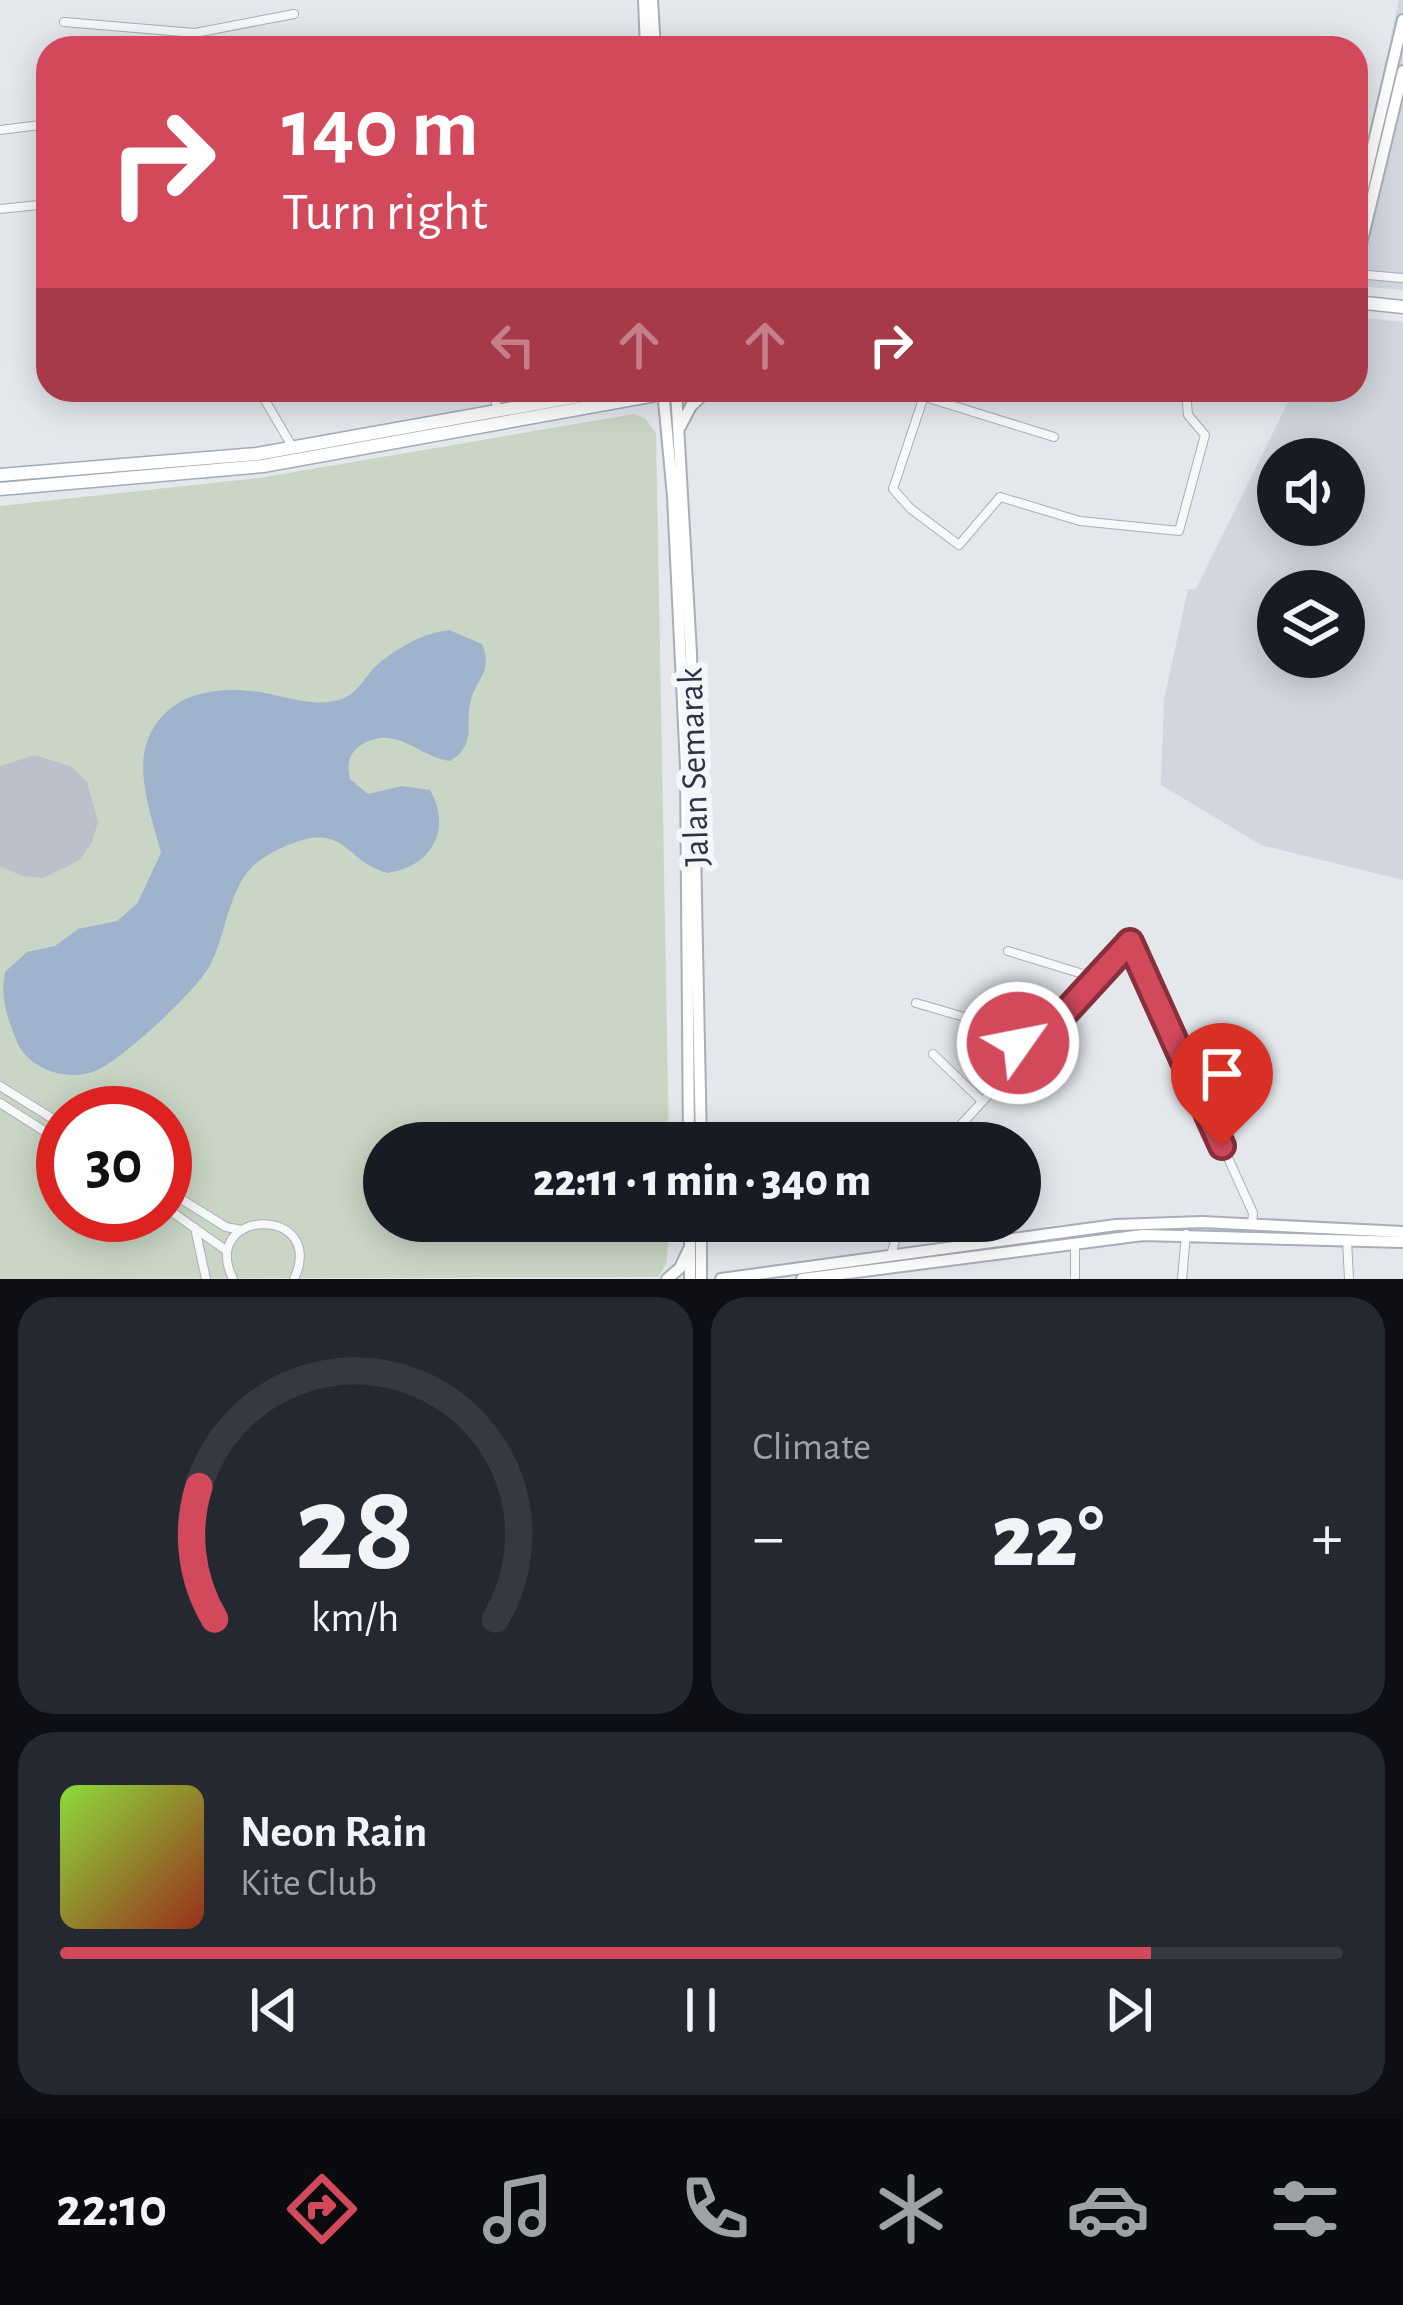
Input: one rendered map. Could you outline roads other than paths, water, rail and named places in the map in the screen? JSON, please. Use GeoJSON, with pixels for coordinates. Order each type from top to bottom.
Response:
{"type":"FeatureCollection","features":[{"type":"Feature","properties":{"kind":"main road"},"geometry":{"type":"LineString","coordinates":[[646,36],[648,0]]}},
{"type":"Feature","properties":{"kind":"main road"},"geometry":{"type":"LineString","coordinates":[[648,0],[653,36]]}},
{"type":"Feature","properties":{"kind":"main road"},"geometry":{"type":"LineString","coordinates":[[1368,167],[1402,24]]}},
{"type":"Feature","properties":{"kind":"main road"},"geometry":{"type":"LineString","coordinates":[[1368,218],[1403,71]]}},
{"type":"Feature","properties":{"kind":"main road"},"geometry":{"type":"LineString","coordinates":[[1368,303],[1403,307]]}},
{"type":"Feature","properties":{"kind":"main road"},"geometry":{"type":"LineString","coordinates":[[0,489],[263,466],[566,402]]}},
{"type":"Feature","properties":{"kind":"main road"},"geometry":{"type":"LineString","coordinates":[[0,475],[292,448],[616,402]]}},
{"type":"Feature","properties":{"kind":"main road"},"geometry":{"type":"LineString","coordinates":[[644,402],[672,427],[695,402]]}},
{"type":"Feature","properties":{"kind":"main road","name":"Jalan Semarak"},"geometry":{"type":"LineString","coordinates":[[672,402],[686,767],[689,1122]]}},
{"type":"Feature","properties":{"kind":"main road","name":"Jalan Semarak"},"geometry":{"type":"LineString","coordinates":[[672,427],[692,653],[701,1122]]}},
{"type":"Feature","properties":{"kind":"main road"},"geometry":{"type":"LineString","coordinates":[[696,1245],[712,1268],[726,1278],[1116,1225],[1403,1232]]}},
{"type":"Feature","properties":{"kind":"main road"},"geometry":{"type":"LineString","coordinates":[[802,1279],[1075,1240],[1186,1234],[1403,1242]]}},
{"type":"Feature","properties":{"kind":"main road"},"geometry":{"type":"LineString","coordinates":[[695,1242],[701,1279]]}},
{"type":"Feature","properties":{"kind":"main road"},"geometry":{"type":"LineString","coordinates":[[691,1279],[697,1242]]}},
{"type":"Feature","properties":{"kind":"main road"},"geometry":{"type":"LineString","coordinates":[[667,1279],[696,1245]]}},
{"type":"Feature","properties":{"kind":"street"},"geometry":{"type":"LineString","coordinates":[[64,22],[195,33],[294,14]]}},
{"type":"Feature","properties":{"kind":"street"},"geometry":{"type":"LineString","coordinates":[[0,130],[36,126]]}},
{"type":"Feature","properties":{"kind":"street"},"geometry":{"type":"LineString","coordinates":[[0,208],[36,205]]}},
{"type":"Feature","properties":{"kind":"street"},"geometry":{"type":"LineString","coordinates":[[1368,271],[1403,278]]}},
{"type":"Feature","properties":{"kind":"street"},"geometry":{"type":"LineString","coordinates":[[266,402],[292,448]]}},
{"type":"Feature","properties":{"kind":"street"},"geometry":{"type":"LineString","coordinates":[[495,402],[499,419]]}},
{"type":"Feature","properties":{"kind":"street"},"geometry":{"type":"LineString","coordinates":[[922,402],[893,489],[959,545],[1000,497],[1080,521],[1179,532],[1205,434],[1188,415],[1187,402]]}},
{"type":"Feature","properties":{"kind":"street"},"geometry":{"type":"LineString","coordinates":[[951,402],[1054,437]]}},
{"type":"Feature","properties":{"kind":"street"},"geometry":{"type":"LineString","coordinates":[[963,1122],[1130,942],[1253,1213],[1252,1225]]}},
{"type":"Feature","properties":{"kind":"street"},"geometry":{"type":"LineString","coordinates":[[1008,951],[1083,974],[1106,969]]}},
{"type":"Feature","properties":{"kind":"street"},"geometry":{"type":"LineString","coordinates":[[916,1003],[978,1021],[1007,1041],[1039,1041]]}},
{"type":"Feature","properties":{"kind":"street"},"geometry":{"type":"LineString","coordinates":[[933,1054],[982,1102]]}},
{"type":"Feature","properties":{"kind":"street"},"geometry":{"type":"LineString","coordinates":[[0,1086],[36,1108]]}},
{"type":"Feature","properties":{"kind":"street"},"geometry":{"type":"LineString","coordinates":[[0,1103],[36,1126]]}},
{"type":"Feature","properties":{"kind":"street"},"geometry":{"type":"LineString","coordinates":[[192,1206],[226,1227],[242,1230],[267,1222],[290,1234],[300,1253],[294,1279]]}},
{"type":"Feature","properties":{"kind":"street"},"geometry":{"type":"LineString","coordinates":[[194,1225],[228,1252],[233,1279]]}},
{"type":"Feature","properties":{"kind":"street"},"geometry":{"type":"LineString","coordinates":[[194,1225],[206,1279]]}},
{"type":"Feature","properties":{"kind":"street"},"geometry":{"type":"LineString","coordinates":[[228,1252],[242,1230]]}},
{"type":"Feature","properties":{"kind":"street"},"geometry":{"type":"LineString","coordinates":[[1182,1279],[1186,1234]]}},
{"type":"Feature","properties":{"kind":"street"},"geometry":{"type":"LineString","coordinates":[[1075,1240],[1076,1279]]}},
{"type":"Feature","properties":{"kind":"street"},"geometry":{"type":"LineString","coordinates":[[1347,1240],[1348,1279]]}},
{"type":"Feature","properties":{"kind":"street"},"geometry":{"type":"LineString","coordinates":[[891,1255],[895,1242]]}},
{"type":"Feature","properties":{"kind":"water"},"geometry":{"type":"Polygon","coordinates":[[[449,630],[482,644],[485,653],[485,667],[469,708],[464,748],[450,761],[396,739],[374,739],[357,748],[349,764],[350,779],[368,794],[402,786],[430,790],[439,818],[427,854],[388,873],[323,838],[309,838],[276,851],[244,878],[209,967],[139,1040],[107,1065],[84,1074],[50,1071],[30,1059],[7,1016],[5,972],[27,952],[55,946],[78,929],[117,921],[137,904],[161,853],[146,795],[144,758],[157,723],[171,708],[199,694],[230,690],[308,702],[342,699],[400,648],[449,630]]]}}]}
